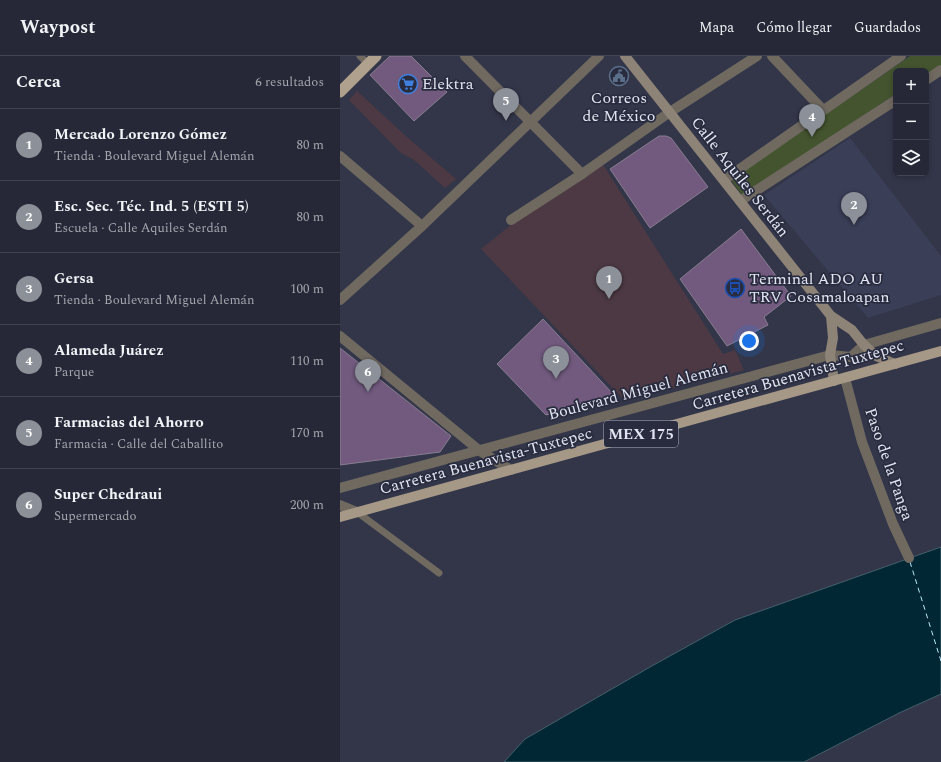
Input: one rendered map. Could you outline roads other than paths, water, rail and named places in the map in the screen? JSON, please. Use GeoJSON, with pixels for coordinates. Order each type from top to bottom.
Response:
{"type":"FeatureCollection","features":[{"type":"Feature","properties":{"kind":"highway"},"geometry":{"type":"LineString","coordinates":[[340,92],[369,57]]}},
{"type":"Feature","properties":{"kind":"main road","name":"Calle Aquiles Serdán"},"geometry":{"type":"LineString","coordinates":[[625,56],[831,316],[852,330],[876,356],[895,364]]}},
{"type":"Feature","properties":{"kind":"main road"},"geometry":{"type":"LineString","coordinates":[[340,88],[369,57]]}},
{"type":"Feature","properties":{"kind":"main road"},"geometry":{"type":"LineString","coordinates":[[831,316],[833,338],[830,355],[834,381]]}},
{"type":"Feature","properties":{"kind":"main road","name":"Carretera Buenavista-Tuxtepec"},"geometry":{"type":"LineString","coordinates":[[340,517],[941,351]]}},
{"type":"Feature","properties":{"kind":"street"},"geometry":{"type":"LineString","coordinates":[[465,56],[582,174]]}},
{"type":"Feature","properties":{"kind":"street"},"geometry":{"type":"LineString","coordinates":[[340,300],[422,226],[599,56]]}},
{"type":"Feature","properties":{"kind":"street"},"geometry":{"type":"LineString","coordinates":[[511,220],[582,174],[670,112],[757,56]]}},
{"type":"Feature","properties":{"kind":"street"},"geometry":{"type":"LineString","coordinates":[[772,56],[823,110]]}},
{"type":"Feature","properties":{"kind":"street"},"geometry":{"type":"LineString","coordinates":[[724,180],[902,56]]}},
{"type":"Feature","properties":{"kind":"street"},"geometry":{"type":"LineString","coordinates":[[929,78],[941,70]]}},
{"type":"Feature","properties":{"kind":"street"},"geometry":{"type":"LineString","coordinates":[[740,201],[893,102]]}},
{"type":"Feature","properties":{"kind":"street"},"geometry":{"type":"LineString","coordinates":[[340,156],[422,226]]}},
{"type":"Feature","properties":{"kind":"street","name":"Boulevard Miguel Alemán"},"geometry":{"type":"LineString","coordinates":[[340,488],[830,355],[850,357],[864,344],[941,323]]}},
{"type":"Feature","properties":{"kind":"street"},"geometry":{"type":"LineString","coordinates":[[340,336],[480,450],[511,470]]}},
{"type":"Feature","properties":{"kind":"street","name":"Paso de la Panga"},"geometry":{"type":"LineString","coordinates":[[845,378],[862,442],[893,524],[908,558]]}},
{"type":"Feature","properties":{"kind":"street"},"geometry":{"type":"LineString","coordinates":[[340,505],[357,512]]}},
{"type":"Feature","properties":{"kind":"lane"},"geometry":{"type":"LineString","coordinates":[[357,512],[439,573]]}},
{"type":"Feature","properties":{"kind":"place","name":"Correos de México"},"geometry":{"type":"Point","coordinates":[619,76]}},
{"type":"Feature","properties":{"kind":"place","name":"Elektra"},"geometry":{"type":"Point","coordinates":[408,84]}},
{"type":"Feature","properties":{"kind":"place","name":"Farmacias del Ahorro"},"geometry":{"type":"Point","coordinates":[506,121]}},
{"type":"Feature","properties":{"kind":"place","name":"Alameda Juárez"},"geometry":{"type":"Point","coordinates":[812,137]}},
{"type":"Feature","properties":{"kind":"place","name":"Esc. Sec. Téc. Ind. 5 (ESTI 5)"},"geometry":{"type":"Point","coordinates":[854,225]}},
{"type":"Feature","properties":{"kind":"place","name":"Terminal ADO AU TRV Cosamaloapan"},"geometry":{"type":"Point","coordinates":[735,288]}},
{"type":"Feature","properties":{"kind":"place","name":"Mercado Lorenzo Gómez"},"geometry":{"type":"Point","coordinates":[609,299]}},
{"type":"Feature","properties":{"kind":"place","name":"Gersa"},"geometry":{"type":"Point","coordinates":[556,379]}},
{"type":"Feature","properties":{"kind":"place","name":"Super Chedraui"},"geometry":{"type":"Point","coordinates":[368,392]}}]}
